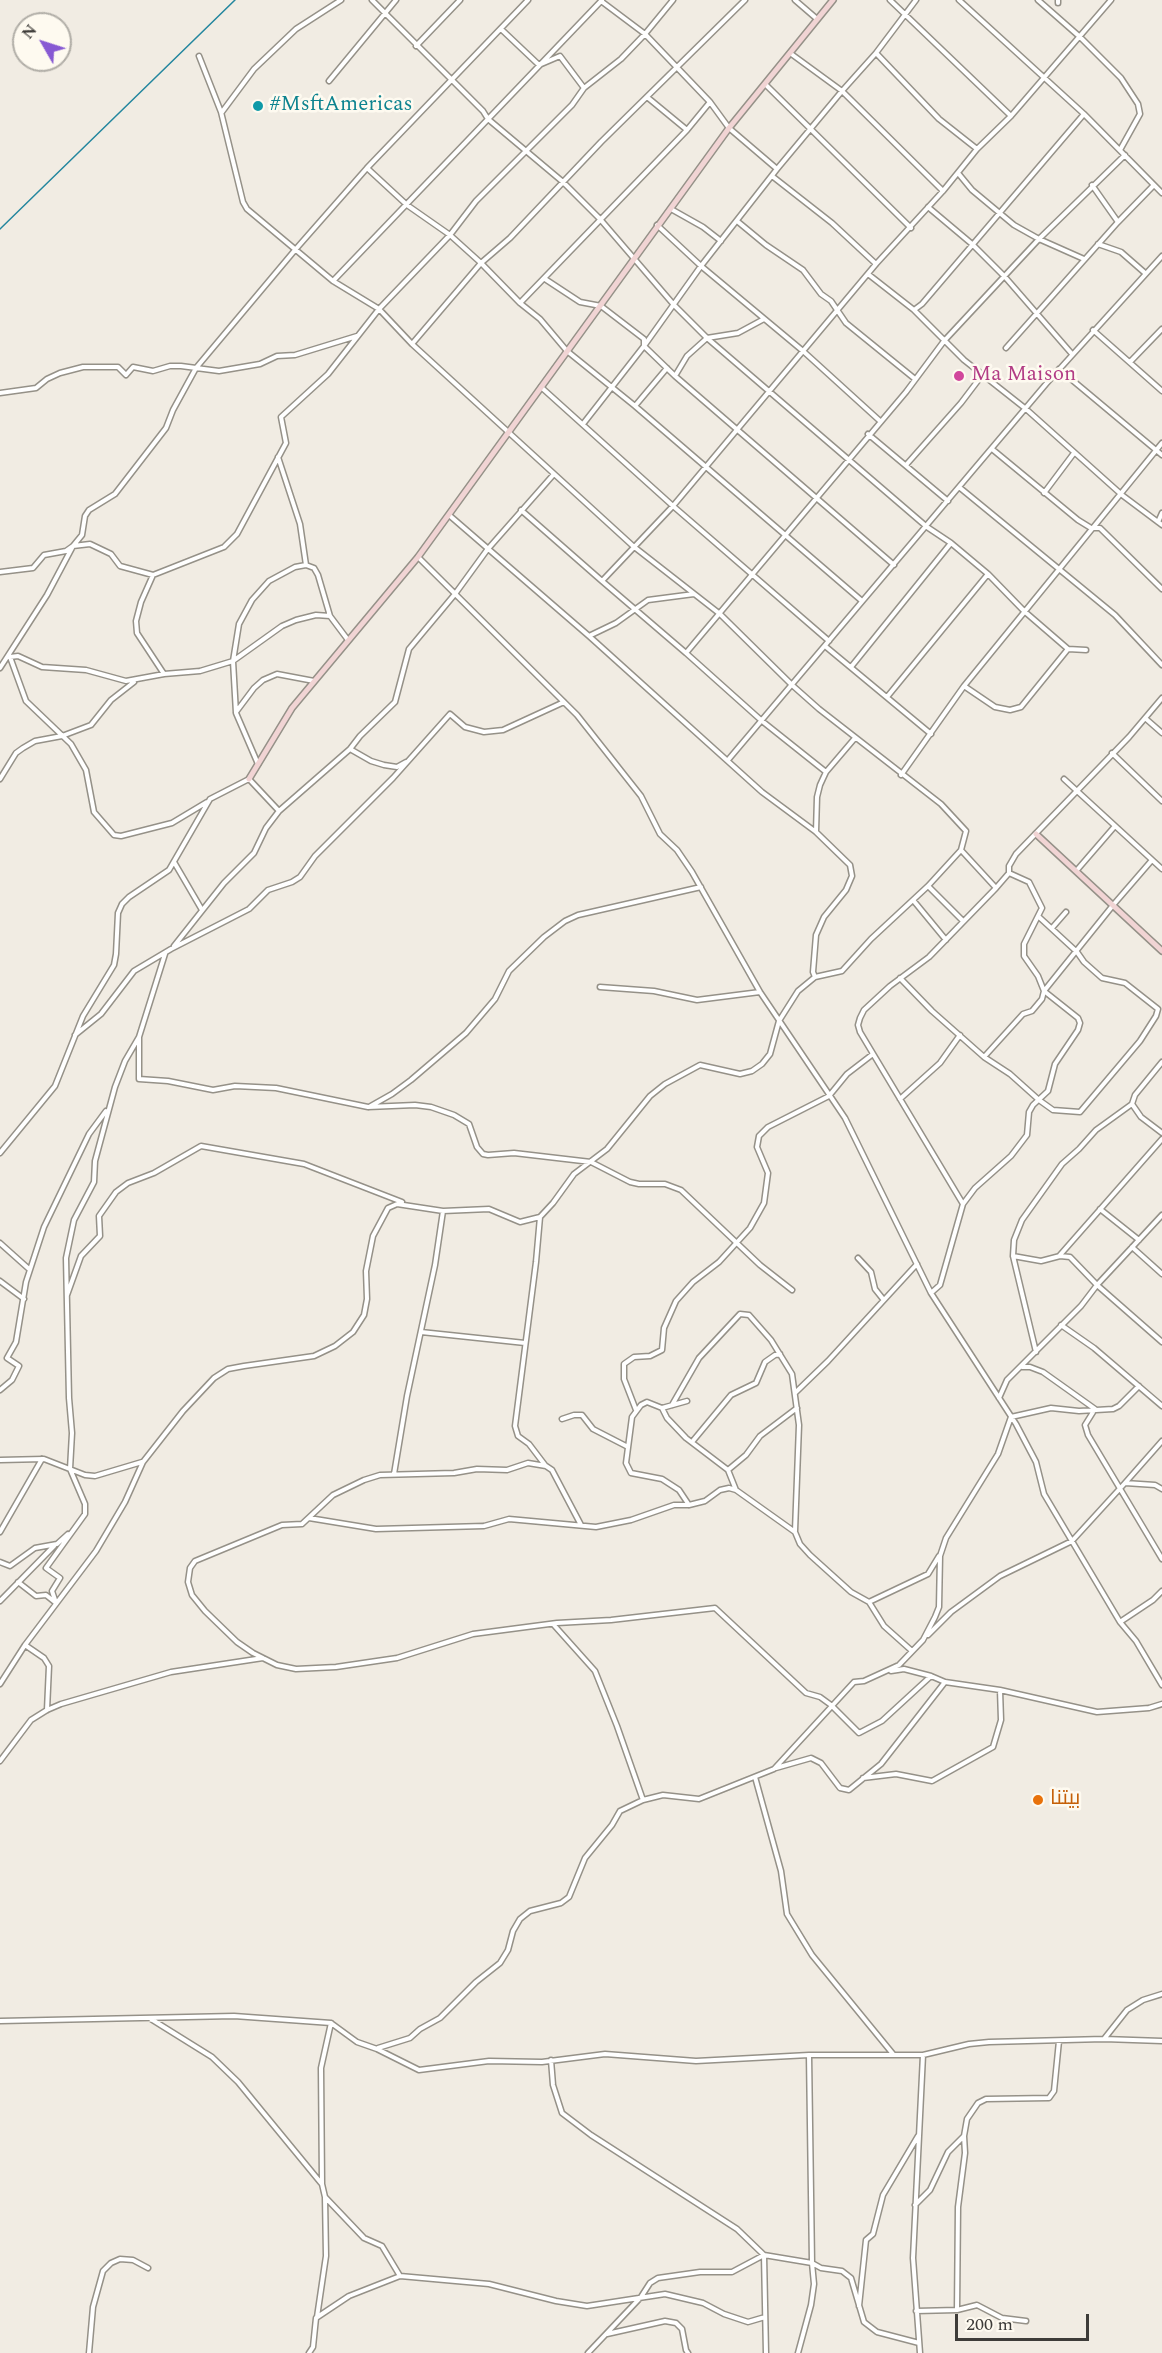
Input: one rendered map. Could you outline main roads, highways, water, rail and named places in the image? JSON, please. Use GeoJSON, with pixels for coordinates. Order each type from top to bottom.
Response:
{"type":"FeatureCollection","features":[{"type":"Feature","properties":{"kind":"waterway"},"geometry":{"type":"LineString","coordinates":[[0,229],[235,0]]}},
{"type":"Feature","properties":{"kind":"place","name":"#MsftAmericas"},"geometry":{"type":"Point","coordinates":[258,106]}},
{"type":"Feature","properties":{"kind":"place","name":"Ma Maison"},"geometry":{"type":"Point","coordinates":[959,376]}},
{"type":"Feature","properties":{"kind":"place","name":"بيتنا"},"geometry":{"type":"Point","coordinates":[1038,1800]}}]}
